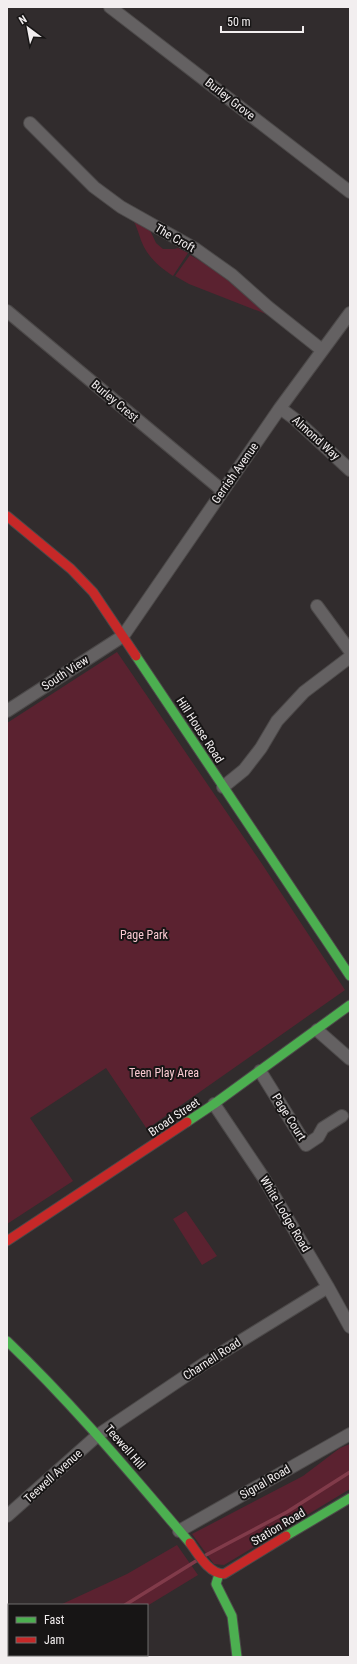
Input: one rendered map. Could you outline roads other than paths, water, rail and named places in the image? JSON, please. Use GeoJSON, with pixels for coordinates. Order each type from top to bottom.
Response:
{"type":"FeatureCollection","features":[{"type":"Feature","properties":{"kind":"main road","name":"Hill House Road"},"geometry":{"type":"LineString","coordinates":[[7,516],[71,569],[93,592],[350,976]]}},
{"type":"Feature","properties":{"kind":"main road","name":"Broad Street"},"geometry":{"type":"LineString","coordinates":[[7,1241],[214,1104],[350,1005]]}},
{"type":"Feature","properties":{"kind":"main road","name":"Teewell Hill"},"geometry":{"type":"LineString","coordinates":[[7,1341],[36,1369],[98,1435],[209,1566],[218,1574]]}},
{"type":"Feature","properties":{"kind":"main road","name":"Station Road"},"geometry":{"type":"LineString","coordinates":[[218,1574],[224,1574],[350,1498]]}},
{"type":"Feature","properties":{"kind":"main road"},"geometry":{"type":"LineString","coordinates":[[218,1574],[216,1584],[229,1607],[232,1616],[237,1657]]}},
{"type":"Feature","properties":{"kind":"street","name":"Burley Grove"},"geometry":{"type":"LineString","coordinates":[[110,7],[350,192]]}},
{"type":"Feature","properties":{"kind":"street","name":"The Croft"},"geometry":{"type":"LineString","coordinates":[[30,123],[94,187],[121,207],[194,248],[232,275],[268,307],[322,350]]}},
{"type":"Feature","properties":{"kind":"street","name":"Burley Crest"},"geometry":{"type":"LineString","coordinates":[[7,311],[223,491]]}},
{"type":"Feature","properties":{"kind":"street","name":"Gerrish Avenue"},"geometry":{"type":"LineString","coordinates":[[123,636],[280,408],[350,313]]}},
{"type":"Feature","properties":{"kind":"street","name":"Almond Way"},"geometry":{"type":"LineString","coordinates":[[280,408],[296,420],[350,470]]}},
{"type":"Feature","properties":{"kind":"street"},"geometry":{"type":"LineString","coordinates":[[317,606],[350,651]]}},
{"type":"Feature","properties":{"kind":"street","name":"South View"},"geometry":{"type":"LineString","coordinates":[[7,711],[123,636]]}},
{"type":"Feature","properties":{"kind":"street"},"geometry":{"type":"LineString","coordinates":[[223,787],[244,770],[261,748],[277,721],[304,692],[350,657]]}},
{"type":"Feature","properties":{"kind":"street"},"geometry":{"type":"LineString","coordinates":[[317,1030],[350,1059]]}},
{"type":"Feature","properties":{"kind":"street","name":"Page Court"},"geometry":{"type":"LineString","coordinates":[[260,1071],[306,1145],[318,1138],[323,1128],[342,1116]]}},
{"type":"Feature","properties":{"kind":"street","name":"White Lodge Road"},"geometry":{"type":"LineString","coordinates":[[214,1104],[263,1177],[350,1327]]}},
{"type":"Feature","properties":{"kind":"street","name":"Charnell Road"},"geometry":{"type":"LineString","coordinates":[[98,1435],[205,1363],[328,1287]]}},
{"type":"Feature","properties":{"kind":"street","name":"Signal Road"},"geometry":{"type":"LineString","coordinates":[[183,1534],[350,1434]]}},
{"type":"Feature","properties":{"kind":"street","name":"Teewell Avenue"},"geometry":{"type":"LineString","coordinates":[[7,1516],[98,1435]]}},
{"type":"Feature","properties":{"kind":"waterway"},"geometry":{"type":"LineString","coordinates":[[206,1555],[287,1512],[350,1472]]}},
{"type":"Feature","properties":{"kind":"waterway"},"geometry":{"type":"LineString","coordinates":[[127,1604],[196,1561]]}},
{"type":"Feature","properties":{"kind":"park label","name":"Page Park"},"geometry":{"type":"Point","coordinates":[144,935]}},
{"type":"Feature","properties":{"kind":"park label","name":"Teen Play Area"},"geometry":{"type":"Point","coordinates":[164,1073]}}]}
